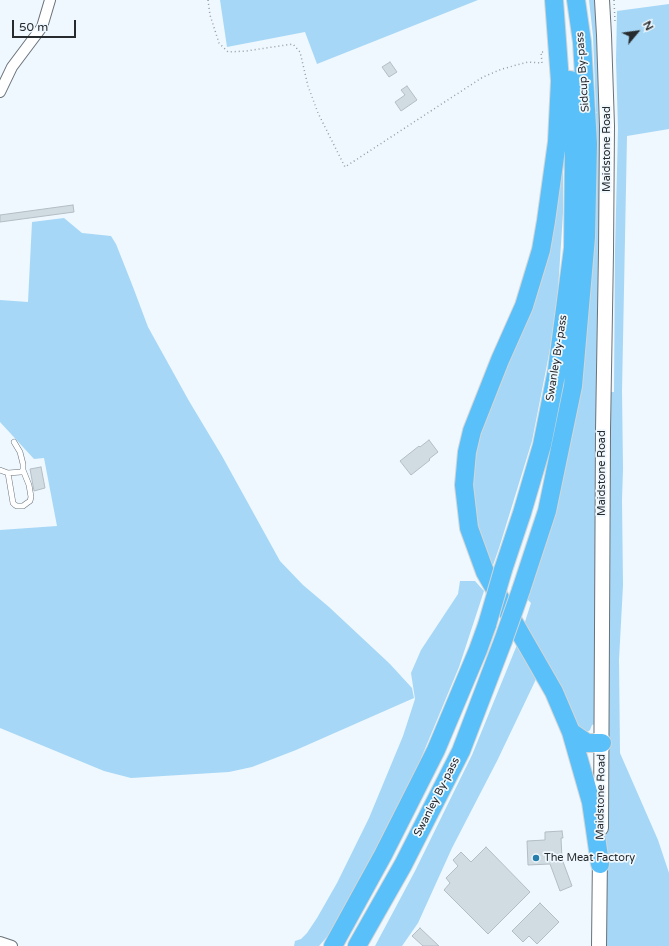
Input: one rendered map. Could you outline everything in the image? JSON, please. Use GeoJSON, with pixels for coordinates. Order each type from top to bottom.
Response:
{"type":"FeatureCollection","features":[{"type":"Feature","properties":{"kind":"highway"},"geometry":{"type":"LineString","coordinates":[[554,0],[560,81],[557,142],[541,250],[524,306],[500,360],[472,431],[467,452],[464,485],[469,528],[485,572],[554,692],[571,732],[591,802],[600,864]]}},
{"type":"Feature","properties":{"kind":"highway","name":"Sidcup By-pass"},"geometry":{"type":"LineString","coordinates":[[561,0],[581,142]]}},
{"type":"Feature","properties":{"kind":"highway","name":"Sidcup By-pass"},"geometry":{"type":"LineString","coordinates":[[576,0],[582,42],[581,142]]}},
{"type":"Feature","properties":{"kind":"highway","name":"Swanley By-pass"},"geometry":{"type":"LineString","coordinates":[[357,946],[403,865],[461,751],[503,641],[547,511],[572,386],[586,237],[581,142]]}},
{"type":"Feature","properties":{"kind":"highway","name":"Swanley By-pass"},"geometry":{"type":"LineString","coordinates":[[333,946],[383,855],[436,750],[487,626],[503,570],[522,513],[542,445],[557,370],[572,248],[581,142]]}},
{"type":"Feature","properties":{"kind":"highway"},"geometry":{"type":"LineString","coordinates":[[571,732],[587,743],[602,743]]}},
{"type":"Feature","properties":{"kind":"main road","name":"Maidstone Road"},"geometry":{"type":"LineString","coordinates":[[599,946],[602,743],[602,430],[607,126],[602,0]]}},
{"type":"Feature","properties":{"kind":"street"},"geometry":{"type":"LineString","coordinates":[[0,92],[12,67],[42,27],[50,0]]}},
{"type":"Feature","properties":{"kind":"street"},"geometry":{"type":"LineString","coordinates":[[0,942],[12,946]]}},
{"type":"Feature","properties":{"kind":"lane"},"geometry":{"type":"LineString","coordinates":[[8,473],[13,503],[17,506],[23,506],[30,501],[31,498],[27,478],[23,470],[20,452],[14,442]]}},
{"type":"Feature","properties":{"kind":"lane"},"geometry":{"type":"LineString","coordinates":[[0,470],[8,473],[21,472],[23,470]]}},
{"type":"Feature","properties":{"kind":"path"},"geometry":{"type":"LineString","coordinates":[[208,0],[210,15],[220,43],[228,52],[246,51],[293,44],[300,52],[308,86],[318,113],[345,167],[483,77],[502,69],[528,62],[542,63],[541,52],[544,52]]}},
{"type":"Feature","properties":{"kind":"shaded area"},"geometry":{"type":"Polygon","coordinates":[[[220,0],[478,0],[317,64],[305,32],[227,47],[220,0]]]}},
{"type":"Feature","properties":{"kind":"shaded area"},"geometry":{"type":"Polygon","coordinates":[[[589,0],[595,0],[602,126],[596,429],[595,724],[592,725],[590,730],[586,733],[577,730],[523,628],[531,603],[527,599],[556,512],[593,113],[597,113],[593,36],[589,0]]]}},
{"type":"Feature","properties":{"kind":"shaded area"},"geometry":{"type":"Polygon","coordinates":[[[669,4],[669,129],[627,136],[622,391],[623,585],[619,660],[620,753],[658,840],[669,873],[669,946],[605,946],[609,392],[614,392],[618,129],[616,60],[617,11],[669,4]]]}},
{"type":"Feature","properties":{"kind":"shaded area"},"geometry":{"type":"Polygon","coordinates":[[[563,138],[563,213],[558,290],[550,349],[532,441],[491,571],[475,523],[470,482],[475,442],[507,360],[563,138]]]}},
{"type":"Feature","properties":{"kind":"shaded area"},"geometry":{"type":"Polygon","coordinates":[[[64,218],[82,233],[111,236],[116,244],[148,327],[280,561],[303,585],[390,664],[412,688],[414,698],[296,750],[252,767],[229,772],[131,778],[104,771],[0,728],[0,530],[57,526],[44,458],[34,459],[0,422],[0,300],[28,302],[32,222],[64,218]]]}},
{"type":"Feature","properties":{"kind":"shaded area"},"geometry":{"type":"Polygon","coordinates":[[[460,581],[475,581],[484,591],[459,667],[417,768],[333,930],[319,946],[294,946],[295,941],[301,939],[307,933],[317,918],[337,883],[369,818],[403,736],[415,699],[411,673],[421,650],[458,594],[460,581]]]}},
{"type":"Feature","properties":{"kind":"shaded area"},"geometry":{"type":"Polygon","coordinates":[[[519,640],[538,675],[497,761],[452,848],[418,923],[402,946],[375,946],[415,871],[472,755],[519,640]]]}},
{"type":"Feature","properties":{"kind":"building"},"geometry":{"type":"Polygon","coordinates":[[[390,62],[397,72],[389,77],[382,67],[390,62]]]}},
{"type":"Feature","properties":{"kind":"building"},"geometry":{"type":"Polygon","coordinates":[[[407,86],[417,100],[401,111],[395,102],[405,95],[401,90],[407,86]]]}},
{"type":"Feature","properties":{"kind":"building"},"geometry":{"type":"Polygon","coordinates":[[[73,205],[74,212],[0,222],[0,215],[73,205]]]}},
{"type":"Feature","properties":{"kind":"building"},"geometry":{"type":"Polygon","coordinates":[[[429,440],[438,452],[411,475],[400,461],[429,440]]]}},
{"type":"Feature","properties":{"kind":"building"},"geometry":{"type":"Polygon","coordinates":[[[41,467],[45,488],[34,491],[30,469],[41,467]]]}},
{"type":"Feature","properties":{"kind":"building"},"geometry":{"type":"Polygon","coordinates":[[[562,831],[562,859],[572,886],[560,891],[550,864],[528,865],[527,841],[545,840],[545,832],[562,831]]]}},
{"type":"Feature","properties":{"kind":"building"},"geometry":{"type":"Polygon","coordinates":[[[486,847],[530,892],[488,934],[444,890],[450,883],[446,878],[458,866],[453,860],[461,852],[471,862],[486,847]]]}},
{"type":"Feature","properties":{"kind":"building"},"geometry":{"type":"Polygon","coordinates":[[[540,903],[559,922],[537,944],[529,936],[523,942],[512,931],[540,903]]]}},
{"type":"Feature","properties":{"kind":"building"},"geometry":{"type":"Polygon","coordinates":[[[420,928],[439,946],[423,946],[412,936],[420,928]]]}},
{"type":"Feature","properties":{"kind":"place","name":"The Meat Factory"},"geometry":{"type":"Point","coordinates":[536,858]}}]}
